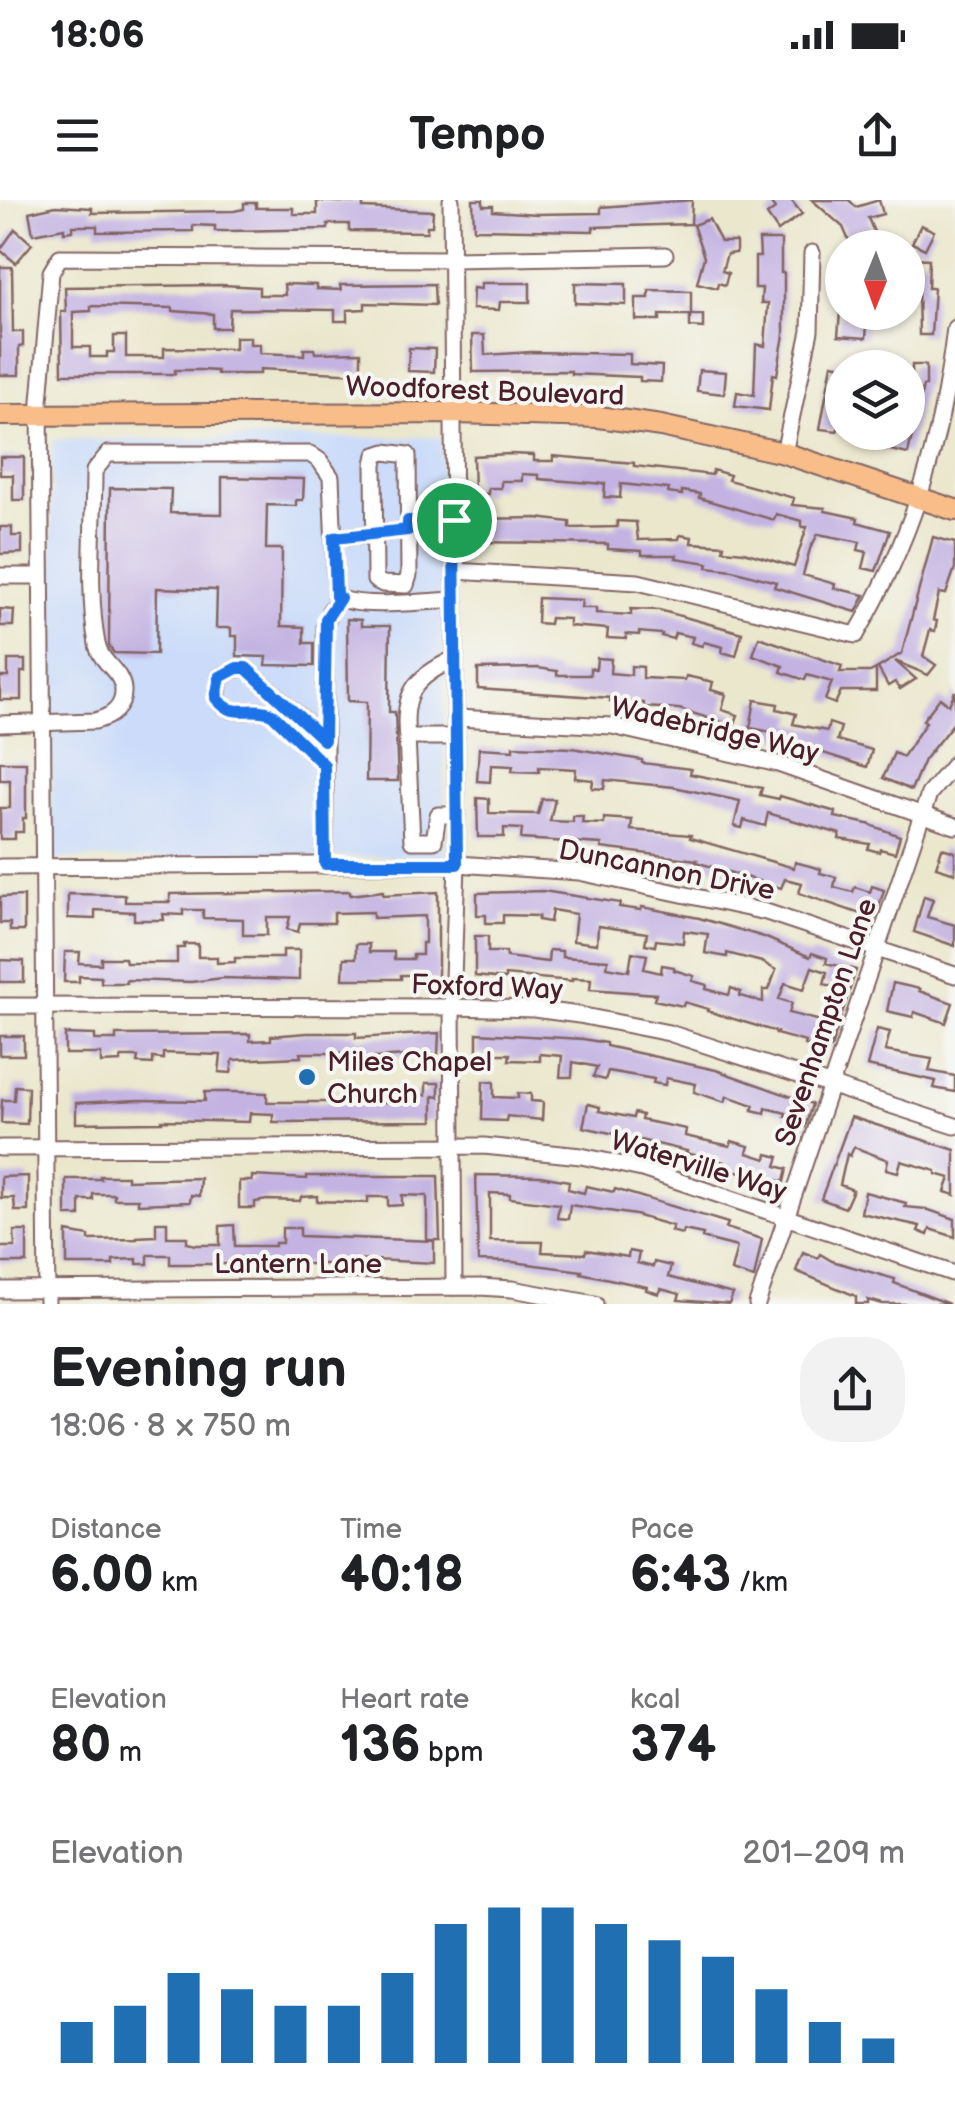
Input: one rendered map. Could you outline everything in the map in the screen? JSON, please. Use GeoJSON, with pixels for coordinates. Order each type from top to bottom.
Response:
{"type":"FeatureCollection","features":[{"type":"Feature","properties":{"kind":"main road","name":"Woodforest Boulevard"},"geometry":{"type":"LineString","coordinates":[[0,415],[454,413],[599,417],[661,426],[784,453],[955,510]]}},
{"type":"Feature","properties":{"kind":"street"},"geometry":{"type":"LineString","coordinates":[[451,200],[457,864],[452,1007],[454,1287]]}},
{"type":"Feature","properties":{"kind":"street"},"geometry":{"type":"LineString","coordinates":[[784,453],[810,331],[812,253]]}},
{"type":"Feature","properties":{"kind":"street"},"geometry":{"type":"LineString","coordinates":[[47,1297],[39,576],[40,415],[51,272],[60,257],[452,259],[665,255]]}},
{"type":"Feature","properties":{"kind":"street"},"geometry":{"type":"LineString","coordinates":[[455,570],[638,582],[856,635],[888,578],[921,498],[940,424],[955,328]]}},
{"type":"Feature","properties":{"kind":"street"},"geometry":{"type":"LineString","coordinates":[[0,724],[108,718],[121,705],[124,687],[98,651],[94,614],[94,472],[108,454],[310,454],[331,477],[336,596],[361,602],[455,600]]}},
{"type":"Feature","properties":{"kind":"street"},"geometry":{"type":"LineString","coordinates":[[376,455],[408,455],[406,585],[375,580],[375,532],[376,455]]}},
{"type":"Feature","properties":{"kind":"street"},"geometry":{"type":"LineString","coordinates":[[334,538],[454,520]]}},
{"type":"Feature","properties":{"kind":"street"},"geometry":{"type":"LineString","coordinates":[[0,576],[39,576]]}},
{"type":"Feature","properties":{"kind":"street"},"geometry":{"type":"LineString","coordinates":[[325,864],[326,619],[340,598]]}},
{"type":"Feature","properties":{"kind":"street"},"geometry":{"type":"LineString","coordinates":[[454,659],[427,672],[414,686],[404,715],[412,841],[434,841],[438,815],[456,816]]}},
{"type":"Feature","properties":{"kind":"street"},"geometry":{"type":"LineString","coordinates":[[324,740],[246,668],[220,677],[216,698],[223,706],[242,714],[264,710],[272,714],[324,765]]}},
{"type":"Feature","properties":{"kind":"street","name":"Wadebridge Way"},"geometry":{"type":"LineString","coordinates":[[456,718],[612,726],[778,764],[955,826]]}},
{"type":"Feature","properties":{"kind":"street"},"geometry":{"type":"LineString","coordinates":[[406,738],[456,737]]}},
{"type":"Feature","properties":{"kind":"street","name":"Sevenhampton Lane"},"geometry":{"type":"LineString","coordinates":[[757,1304],[922,815],[930,794],[955,763]]}},
{"type":"Feature","properties":{"kind":"street","name":"Duncannon Drive"},"geometry":{"type":"LineString","coordinates":[[0,867],[457,864],[578,872],[766,912],[955,975]]}},
{"type":"Feature","properties":{"kind":"street","name":"Foxford Way"},"geometry":{"type":"LineString","coordinates":[[0,1006],[534,1009],[669,1033],[955,1126]]}},
{"type":"Feature","properties":{"kind":"street","name":"Waterville Way"},"geometry":{"type":"LineString","coordinates":[[0,1148],[453,1147],[538,1151],[611,1161],[955,1274]]}},
{"type":"Feature","properties":{"kind":"street","name":"Lantern Lane"},"geometry":{"type":"LineString","coordinates":[[0,1290],[47,1297],[512,1288],[595,1304]]}},
{"type":"Feature","properties":{"kind":"shaded area"},"geometry":{"type":"Polygon","coordinates":[[[441,437],[445,856],[52,859],[52,440],[441,437]]]}},
{"type":"Feature","properties":{"kind":"building"},"geometry":{"type":"Polygon","coordinates":[[[473,200],[483,200],[483,206],[493,206],[493,211],[537,214],[601,213],[601,207],[692,200],[691,224],[593,227],[593,231],[474,229],[473,200]]]}},
{"type":"Feature","properties":{"kind":"building"},"geometry":{"type":"Polygon","coordinates":[[[768,200],[791,200],[802,214],[778,231],[767,215],[775,209],[768,200]]]}},
{"type":"Feature","properties":{"kind":"building"},"geometry":{"type":"Polygon","coordinates":[[[812,200],[849,200],[856,207],[879,200],[883,214],[868,218],[873,230],[843,227],[812,200]]]}},
{"type":"Feature","properties":{"kind":"building"},"geometry":{"type":"Polygon","coordinates":[[[317,201],[363,203],[363,208],[433,211],[432,226],[427,226],[427,232],[349,231],[349,224],[328,224],[328,229],[215,231],[215,226],[193,225],[193,231],[97,232],[97,226],[73,226],[73,231],[64,232],[64,228],[33,234],[29,212],[56,206],[92,208],[92,213],[234,211],[244,209],[244,203],[256,203],[256,208],[293,208],[293,214],[317,214],[317,201]]]}},
{"type":"Feature","properties":{"kind":"building"},"geometry":{"type":"Polygon","coordinates":[[[709,219],[721,242],[736,242],[736,253],[727,254],[722,271],[728,273],[725,285],[718,283],[717,288],[697,283],[704,257],[693,225],[709,219]]]}},
{"type":"Feature","properties":{"kind":"building"},"geometry":{"type":"Polygon","coordinates":[[[921,225],[934,231],[925,249],[925,230],[918,230],[921,225]]]}},
{"type":"Feature","properties":{"kind":"building"},"geometry":{"type":"Polygon","coordinates":[[[15,229],[32,244],[16,263],[0,250],[15,229]]]}},
{"type":"Feature","properties":{"kind":"building"},"geometry":{"type":"Polygon","coordinates":[[[759,240],[781,240],[784,273],[784,335],[777,375],[773,374],[769,410],[735,406],[737,392],[754,395],[756,344],[765,346],[768,303],[761,303],[762,288],[755,288],[759,240]]]}},
{"type":"Feature","properties":{"kind":"building"},"geometry":{"type":"Polygon","coordinates":[[[925,259],[929,259],[928,288],[934,288],[931,335],[919,335],[919,330],[925,330],[925,259]]]}},
{"type":"Feature","properties":{"kind":"building"},"geometry":{"type":"Polygon","coordinates":[[[0,267],[12,267],[13,332],[23,332],[19,375],[0,375],[0,267]]]}},
{"type":"Feature","properties":{"kind":"building"},"geometry":{"type":"Polygon","coordinates":[[[481,283],[530,283],[530,302],[500,302],[499,310],[472,309],[473,288],[481,289],[481,283]]]}},
{"type":"Feature","properties":{"kind":"building"},"geometry":{"type":"Polygon","coordinates":[[[575,283],[626,284],[626,305],[575,303],[575,283]]]}},
{"type":"Feature","properties":{"kind":"building"},"geometry":{"type":"Polygon","coordinates":[[[284,284],[341,290],[340,285],[434,284],[435,305],[365,303],[365,309],[347,310],[347,321],[335,321],[335,310],[230,309],[229,328],[213,328],[213,314],[173,308],[91,306],[91,311],[73,312],[73,347],[90,347],[90,357],[107,357],[107,352],[114,352],[114,336],[126,336],[126,357],[164,357],[164,348],[235,349],[235,337],[250,337],[250,344],[260,344],[260,353],[304,355],[304,349],[314,349],[315,353],[361,352],[361,374],[260,369],[260,374],[175,370],[175,374],[62,374],[61,311],[66,311],[65,287],[222,285],[259,287],[259,295],[285,295],[284,284]]]}},
{"type":"Feature","properties":{"kind":"building"},"geometry":{"type":"Polygon","coordinates":[[[649,290],[691,291],[691,315],[703,315],[703,328],[690,327],[690,315],[636,320],[636,298],[649,298],[649,290]]]}},
{"type":"Feature","properties":{"kind":"building"},"geometry":{"type":"Polygon","coordinates":[[[838,330],[867,330],[866,338],[838,336],[838,330]]]}},
{"type":"Feature","properties":{"kind":"building"},"geometry":{"type":"Polygon","coordinates":[[[472,335],[484,335],[485,355],[630,354],[630,364],[662,366],[661,382],[571,371],[473,372],[472,335]]]}},
{"type":"Feature","properties":{"kind":"building"},"geometry":{"type":"Polygon","coordinates":[[[409,348],[435,349],[434,372],[408,371],[409,348]]]}},
{"type":"Feature","properties":{"kind":"building"},"geometry":{"type":"Polygon","coordinates":[[[699,370],[726,372],[724,394],[697,391],[699,370]]]}},
{"type":"Feature","properties":{"kind":"building"},"geometry":{"type":"Polygon","coordinates":[[[825,402],[825,430],[820,429],[825,402]]]}},
{"type":"Feature","properties":{"kind":"building"},"geometry":{"type":"Polygon","coordinates":[[[534,455],[534,461],[553,461],[553,456],[712,475],[713,470],[730,475],[728,480],[794,498],[792,505],[825,508],[890,531],[876,571],[863,568],[867,552],[858,550],[860,542],[818,534],[810,549],[803,575],[865,595],[856,612],[774,587],[776,582],[707,567],[708,563],[676,558],[677,555],[642,555],[642,551],[608,549],[608,544],[477,542],[477,519],[537,518],[570,522],[570,528],[617,527],[617,521],[636,522],[638,540],[692,537],[691,543],[724,545],[723,550],[794,567],[807,527],[802,527],[802,521],[776,514],[774,520],[699,498],[700,494],[682,491],[682,495],[668,493],[669,489],[621,484],[620,498],[604,497],[605,484],[539,479],[539,475],[522,474],[522,481],[501,481],[501,488],[488,488],[488,494],[474,494],[473,456],[534,455]]]}},
{"type":"Feature","properties":{"kind":"building"},"geometry":{"type":"Polygon","coordinates":[[[0,457],[24,457],[24,500],[13,500],[13,475],[0,475],[0,457]]]}},
{"type":"Feature","properties":{"kind":"building"},"geometry":{"type":"Polygon","coordinates":[[[222,477],[304,479],[303,500],[296,500],[296,506],[267,505],[266,549],[282,549],[281,626],[304,627],[304,643],[314,643],[314,666],[266,665],[267,657],[237,656],[237,636],[231,636],[231,628],[216,628],[217,590],[157,588],[156,654],[114,653],[109,646],[110,488],[171,489],[170,513],[222,514],[222,477]]]}},
{"type":"Feature","properties":{"kind":"building"},"geometry":{"type":"Polygon","coordinates":[[[0,527],[12,527],[12,536],[22,536],[22,553],[0,554],[0,527]]]}},
{"type":"Feature","properties":{"kind":"building"},"geometry":{"type":"Polygon","coordinates":[[[933,537],[955,543],[955,568],[946,594],[939,593],[933,620],[937,621],[935,631],[930,630],[923,656],[936,665],[928,675],[895,661],[916,679],[900,689],[895,682],[888,686],[878,668],[902,653],[933,537]]]}},
{"type":"Feature","properties":{"kind":"building"},"geometry":{"type":"Polygon","coordinates":[[[538,598],[582,600],[581,608],[596,608],[596,613],[631,615],[631,609],[659,610],[742,633],[736,656],[722,652],[723,647],[691,643],[693,637],[675,633],[673,639],[639,632],[626,634],[626,639],[607,638],[608,629],[569,626],[569,619],[550,618],[549,624],[537,623],[538,598]]]}},
{"type":"Feature","properties":{"kind":"building"},"geometry":{"type":"Polygon","coordinates":[[[0,609],[14,610],[13,626],[0,626],[0,609]]]}},
{"type":"Feature","properties":{"kind":"building"},"geometry":{"type":"Polygon","coordinates":[[[347,619],[361,620],[361,626],[390,626],[389,712],[395,712],[398,781],[366,781],[367,702],[348,701],[347,619]]]}},
{"type":"Feature","properties":{"kind":"building"},"geometry":{"type":"Polygon","coordinates":[[[759,637],[842,666],[840,672],[876,669],[876,691],[841,691],[835,704],[825,700],[832,682],[807,675],[805,680],[781,672],[783,666],[753,655],[759,637]]]}},
{"type":"Feature","properties":{"kind":"building"},"geometry":{"type":"Polygon","coordinates":[[[597,658],[611,659],[610,673],[631,675],[631,666],[643,667],[643,678],[685,680],[686,676],[713,682],[711,690],[726,694],[722,710],[738,715],[734,726],[679,709],[644,707],[644,703],[610,701],[611,698],[478,689],[478,669],[538,668],[557,671],[557,675],[590,675],[590,668],[596,669],[597,658]]]}},
{"type":"Feature","properties":{"kind":"building"},"geometry":{"type":"Polygon","coordinates":[[[8,660],[25,660],[21,700],[0,700],[0,677],[8,677],[8,660]]]}},
{"type":"Feature","properties":{"kind":"building"},"geometry":{"type":"Polygon","coordinates":[[[955,691],[955,721],[924,760],[911,790],[883,778],[894,753],[903,757],[940,698],[949,705],[955,691]]]}},
{"type":"Feature","properties":{"kind":"building"},"geometry":{"type":"Polygon","coordinates":[[[755,700],[778,704],[777,709],[796,714],[793,724],[827,731],[829,723],[841,727],[837,740],[872,750],[867,767],[776,738],[777,733],[750,728],[755,700]]]}},
{"type":"Feature","properties":{"kind":"building"},"geometry":{"type":"Polygon","coordinates":[[[513,746],[572,748],[691,769],[690,774],[762,788],[760,795],[779,799],[780,796],[836,812],[835,817],[900,836],[895,853],[868,849],[870,844],[839,839],[840,834],[768,813],[765,826],[744,820],[742,828],[734,826],[740,801],[674,787],[605,780],[604,789],[592,788],[593,780],[575,778],[576,769],[539,767],[539,772],[512,771],[513,766],[491,765],[490,782],[477,781],[479,748],[513,750],[513,746]]]}},
{"type":"Feature","properties":{"kind":"building"},"geometry":{"type":"Polygon","coordinates":[[[0,762],[26,762],[26,818],[23,832],[15,832],[15,839],[0,839],[0,808],[10,808],[10,780],[0,780],[0,762]]]}},
{"type":"Feature","properties":{"kind":"building"},"geometry":{"type":"Polygon","coordinates":[[[477,798],[489,799],[489,813],[538,814],[542,799],[555,799],[550,821],[573,822],[573,816],[583,816],[582,823],[604,824],[604,818],[632,820],[631,830],[691,835],[690,838],[794,868],[795,862],[821,869],[820,873],[836,877],[834,887],[853,892],[855,887],[870,892],[872,886],[884,890],[875,919],[799,893],[802,883],[785,879],[781,888],[697,860],[601,848],[602,844],[521,839],[522,829],[504,828],[504,837],[478,837],[477,798]]]}},
{"type":"Feature","properties":{"kind":"building"},"geometry":{"type":"Polygon","coordinates":[[[942,848],[955,852],[955,873],[936,867],[942,848]]]}},
{"type":"Feature","properties":{"kind":"building"},"geometry":{"type":"Polygon","coordinates":[[[350,891],[350,895],[438,892],[438,980],[423,980],[423,975],[343,979],[344,958],[356,958],[356,944],[369,944],[369,952],[394,952],[394,959],[422,955],[425,916],[373,918],[373,912],[334,913],[334,923],[300,923],[298,932],[287,929],[290,917],[267,917],[267,935],[243,935],[243,919],[203,918],[203,910],[163,914],[164,920],[134,920],[134,912],[95,910],[95,919],[68,918],[68,894],[125,895],[125,902],[170,902],[170,894],[350,891]]]}},
{"type":"Feature","properties":{"kind":"building"},"geometry":{"type":"Polygon","coordinates":[[[543,891],[699,918],[856,970],[831,1048],[821,1045],[820,1049],[708,1009],[654,1000],[656,994],[590,989],[591,979],[475,976],[475,936],[488,936],[488,952],[506,952],[506,957],[548,962],[549,950],[562,951],[562,957],[608,960],[607,967],[629,971],[632,952],[647,955],[644,969],[661,973],[662,965],[674,967],[694,976],[692,981],[707,985],[706,989],[729,995],[731,988],[741,992],[740,996],[763,1002],[763,990],[769,990],[776,970],[727,953],[727,957],[705,953],[708,934],[684,931],[683,943],[656,940],[655,946],[645,944],[647,933],[598,926],[597,944],[573,941],[576,914],[552,910],[550,922],[538,920],[539,916],[503,915],[503,923],[486,923],[486,915],[477,915],[477,893],[543,891]],[[812,967],[804,989],[785,983],[779,999],[792,1003],[789,1013],[825,1022],[829,1011],[832,1012],[838,987],[824,984],[827,972],[812,967]]]}},
{"type":"Feature","properties":{"kind":"building"},"geometry":{"type":"Polygon","coordinates":[[[24,896],[24,931],[10,931],[10,923],[0,923],[0,897],[24,896]]]}},
{"type":"Feature","properties":{"kind":"building"},"geometry":{"type":"Polygon","coordinates":[[[924,896],[933,899],[927,917],[955,925],[955,946],[914,932],[924,896]]]}},
{"type":"Feature","properties":{"kind":"building"},"geometry":{"type":"Polygon","coordinates":[[[184,944],[198,944],[198,957],[217,957],[217,963],[235,962],[235,958],[283,958],[283,950],[299,950],[299,980],[223,978],[101,983],[101,977],[79,976],[79,982],[64,982],[65,952],[80,952],[79,963],[101,964],[101,958],[125,958],[126,963],[177,963],[177,948],[184,948],[184,944]]]}},
{"type":"Feature","properties":{"kind":"building"},"geometry":{"type":"Polygon","coordinates":[[[0,960],[24,961],[24,982],[0,982],[0,960]]]}},
{"type":"Feature","properties":{"kind":"building"},"geometry":{"type":"Polygon","coordinates":[[[893,983],[953,1003],[946,1023],[914,1012],[913,1017],[887,1011],[893,983]]]}},
{"type":"Feature","properties":{"kind":"building"},"geometry":{"type":"Polygon","coordinates":[[[877,1029],[890,1032],[885,1051],[932,1059],[929,1071],[955,1076],[955,1092],[934,1088],[936,1081],[867,1066],[877,1029]]]}},
{"type":"Feature","properties":{"kind":"building"},"geometry":{"type":"Polygon","coordinates":[[[307,1033],[356,1033],[356,1038],[439,1033],[438,1054],[342,1060],[342,1053],[300,1053],[301,1057],[233,1060],[231,1073],[219,1072],[221,1055],[163,1053],[163,1059],[153,1058],[153,1064],[137,1063],[138,1057],[101,1063],[101,1054],[65,1054],[65,1034],[116,1040],[116,1035],[250,1034],[250,1041],[307,1033]]]}},
{"type":"Feature","properties":{"kind":"building"},"geometry":{"type":"Polygon","coordinates":[[[477,1033],[606,1043],[716,1070],[812,1104],[805,1127],[793,1124],[795,1118],[785,1116],[786,1113],[766,1108],[765,1113],[727,1096],[725,1102],[694,1092],[696,1084],[666,1078],[665,1085],[653,1083],[654,1079],[608,1071],[605,1080],[593,1077],[597,1067],[573,1062],[572,1077],[560,1077],[562,1056],[540,1054],[540,1061],[509,1060],[510,1054],[477,1054],[477,1033]]]}},
{"type":"Feature","properties":{"kind":"building"},"geometry":{"type":"Polygon","coordinates":[[[0,1036],[24,1036],[24,1055],[0,1055],[0,1036]]]}},
{"type":"Feature","properties":{"kind":"building"},"geometry":{"type":"Polygon","coordinates":[[[483,1081],[494,1082],[494,1097],[531,1094],[531,1101],[543,1102],[542,1120],[507,1116],[506,1121],[482,1120],[483,1081]]]}},
{"type":"Feature","properties":{"kind":"building"},"geometry":{"type":"Polygon","coordinates":[[[426,1083],[439,1083],[439,1097],[433,1096],[433,1121],[273,1122],[273,1114],[250,1113],[249,1122],[76,1123],[76,1103],[205,1101],[205,1092],[267,1093],[267,1102],[408,1102],[408,1095],[426,1095],[426,1083]]]}},
{"type":"Feature","properties":{"kind":"building"},"geometry":{"type":"Polygon","coordinates":[[[15,1086],[28,1087],[27,1124],[1,1123],[2,1100],[14,1100],[15,1086]]]}},
{"type":"Feature","properties":{"kind":"building"},"geometry":{"type":"Polygon","coordinates":[[[588,1104],[600,1107],[599,1111],[633,1118],[634,1113],[642,1115],[641,1120],[686,1129],[685,1136],[749,1146],[747,1153],[766,1159],[767,1154],[779,1157],[776,1166],[787,1169],[784,1182],[724,1168],[725,1162],[687,1151],[636,1139],[635,1143],[628,1141],[629,1137],[583,1127],[588,1104]]]}},
{"type":"Feature","properties":{"kind":"building"},"geometry":{"type":"Polygon","coordinates":[[[851,1117],[955,1150],[955,1195],[945,1192],[950,1178],[936,1171],[901,1161],[898,1172],[886,1169],[888,1160],[854,1147],[850,1156],[847,1154],[840,1185],[853,1190],[845,1208],[821,1199],[851,1117]]]}},
{"type":"Feature","properties":{"kind":"building"},"geometry":{"type":"Polygon","coordinates":[[[476,1175],[540,1176],[569,1181],[568,1189],[584,1193],[586,1186],[614,1192],[615,1189],[728,1223],[726,1228],[762,1239],[754,1278],[731,1271],[737,1247],[702,1238],[703,1234],[683,1230],[682,1234],[671,1231],[673,1226],[635,1215],[570,1205],[568,1219],[557,1218],[559,1204],[510,1198],[510,1194],[490,1193],[490,1241],[543,1242],[542,1252],[585,1254],[586,1250],[628,1257],[629,1251],[639,1253],[637,1263],[671,1266],[668,1277],[733,1294],[729,1304],[678,1300],[680,1294],[661,1289],[659,1294],[646,1290],[647,1287],[582,1271],[478,1261],[476,1175]]]}},
{"type":"Feature","properties":{"kind":"building"},"geometry":{"type":"Polygon","coordinates":[[[28,1176],[28,1211],[15,1211],[14,1198],[1,1198],[1,1177],[28,1176]]]}},
{"type":"Feature","properties":{"kind":"building"},"geometry":{"type":"Polygon","coordinates":[[[100,1176],[127,1176],[127,1180],[200,1178],[199,1196],[191,1195],[190,1202],[138,1204],[138,1199],[93,1194],[93,1200],[80,1200],[80,1216],[66,1216],[66,1179],[101,1179],[100,1176]]]}},
{"type":"Feature","properties":{"kind":"building"},"geometry":{"type":"Polygon","coordinates":[[[252,1176],[438,1176],[440,1240],[427,1240],[427,1196],[402,1195],[402,1205],[388,1206],[388,1197],[368,1197],[368,1203],[317,1201],[317,1196],[301,1197],[300,1201],[267,1200],[255,1202],[255,1208],[239,1208],[239,1181],[252,1181],[252,1176]]]}},
{"type":"Feature","properties":{"kind":"building"},"geometry":{"type":"Polygon","coordinates":[[[865,1192],[955,1219],[955,1237],[930,1229],[928,1235],[918,1231],[920,1226],[861,1213],[865,1192]]]}},
{"type":"Feature","properties":{"kind":"building"},"geometry":{"type":"Polygon","coordinates":[[[156,1222],[167,1222],[167,1237],[187,1237],[187,1243],[196,1245],[220,1245],[220,1226],[234,1225],[235,1246],[275,1246],[282,1243],[282,1228],[300,1228],[300,1236],[434,1241],[434,1263],[354,1259],[354,1264],[170,1264],[170,1255],[148,1255],[148,1264],[137,1264],[137,1259],[113,1260],[113,1265],[67,1265],[67,1232],[89,1236],[89,1240],[137,1239],[156,1236],[156,1222]]]}},
{"type":"Feature","properties":{"kind":"building"},"geometry":{"type":"Polygon","coordinates":[[[14,1231],[27,1231],[27,1263],[0,1263],[0,1247],[15,1247],[14,1231]]]}},
{"type":"Feature","properties":{"kind":"building"},"geometry":{"type":"Polygon","coordinates":[[[803,1252],[895,1279],[894,1283],[949,1304],[883,1304],[868,1300],[868,1304],[856,1304],[856,1296],[796,1271],[803,1252]]]}},
{"type":"Feature","properties":{"kind":"place","name":"Miles Chapel Church"},"geometry":{"type":"Point","coordinates":[307,1077]}},
{"type":"Feature","properties":{"kind":"route"},"geometry":{"type":"LineString","coordinates":[[454,520],[457,864],[325,864],[324,765],[272,714],[264,710],[242,714],[223,706],[216,698],[220,677],[228,671],[246,668],[324,740],[326,619],[340,598],[336,596],[334,538],[408,530],[408,521],[454,520]]}}]}
